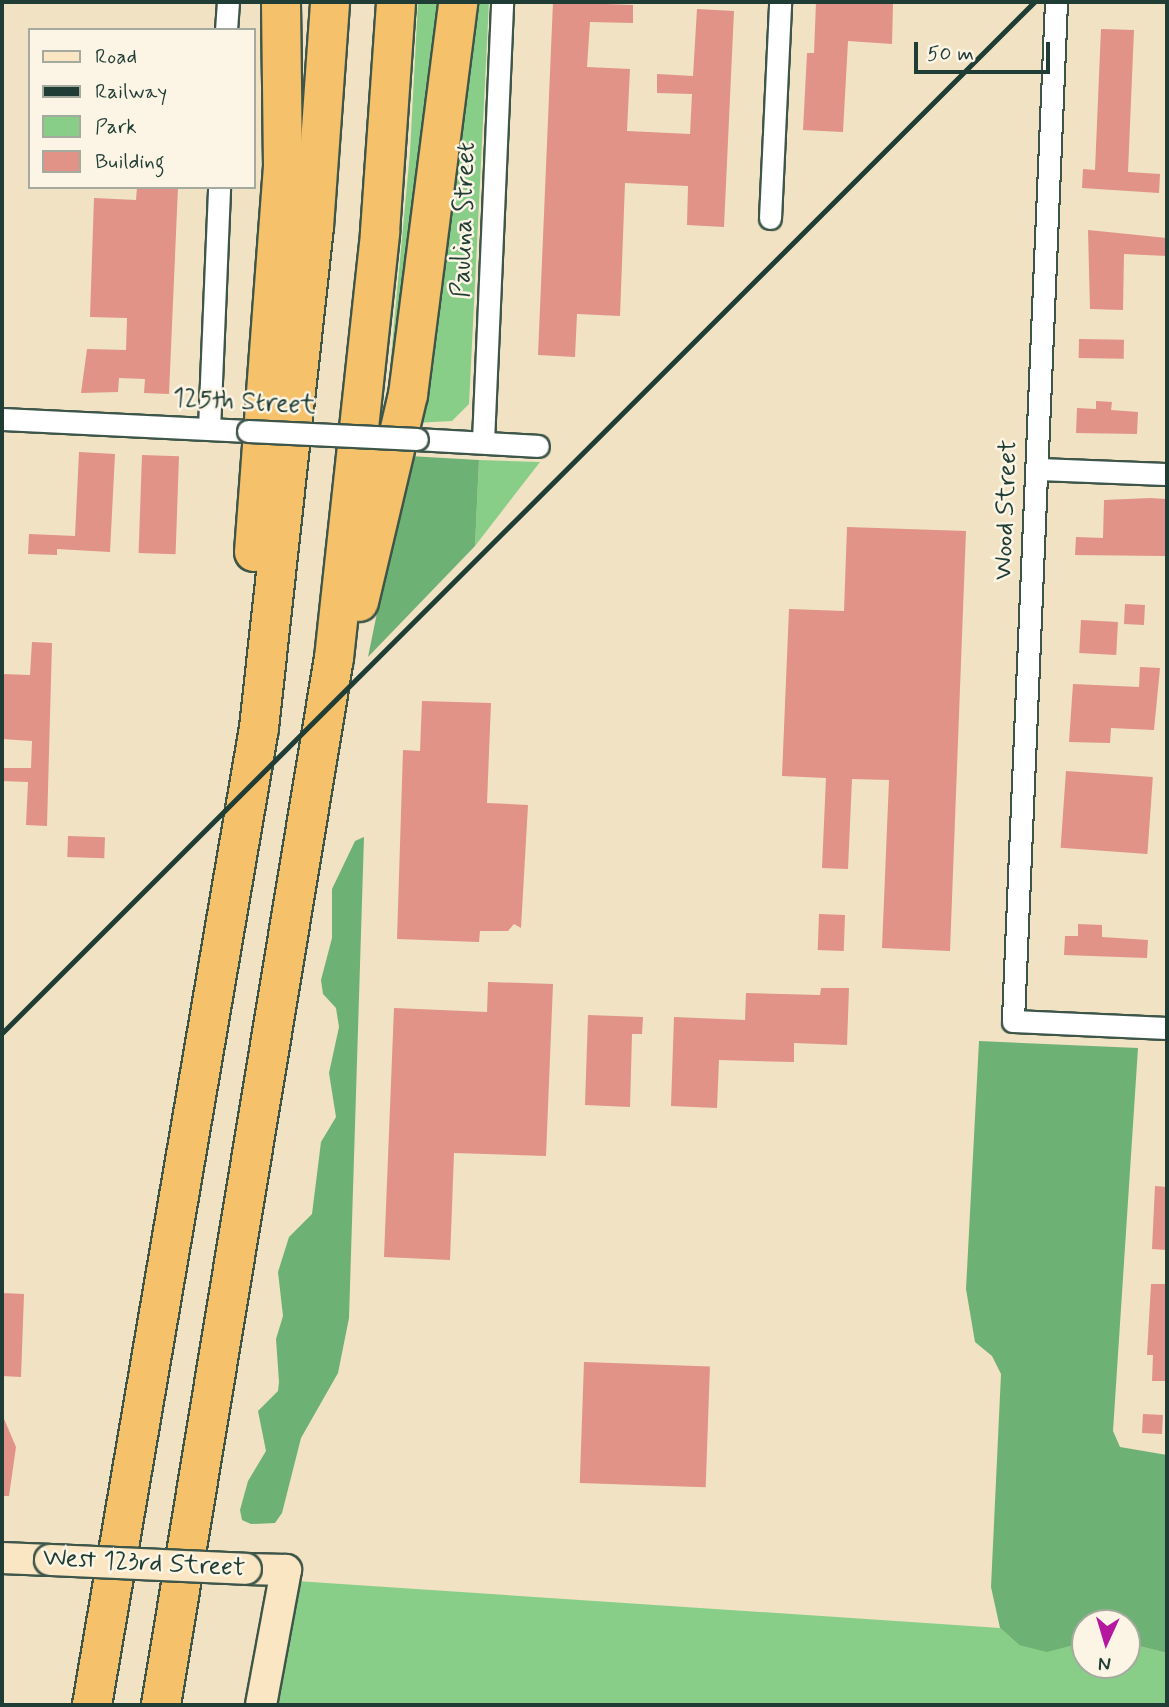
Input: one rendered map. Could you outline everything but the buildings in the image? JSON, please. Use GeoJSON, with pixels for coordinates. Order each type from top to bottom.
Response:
{"type":"FeatureCollection","features":[{"type":"Feature","properties":{"kind":"highway"},"geometry":{"type":"LineString","coordinates":[[203,1067],[216,879],[253,564],[274,310],[283,167],[281,2]]}},
{"type":"Feature","properties":{"kind":"highway"},"geometry":{"type":"LineString","coordinates":[[92,1705],[203,1067],[262,701],[314,226],[330,2]]}},
{"type":"Feature","properties":{"kind":"highway"},"geometry":{"type":"LineString","coordinates":[[161,1705],[334,658],[379,246],[396,2]]}},
{"type":"Feature","properties":{"kind":"highway"},"geometry":{"type":"LineString","coordinates":[[334,658],[364,591],[408,395],[458,2]]}},
{"type":"Feature","properties":{"kind":"main road","name":"West 123rd Street"},"geometry":{"type":"LineString","coordinates":[[2,1558],[286,1570],[261,1705]]}},
{"type":"Feature","properties":{"kind":"street"},"geometry":{"type":"LineString","coordinates":[[226,28],[228,2]]}},
{"type":"Feature","properties":{"kind":"street","name":"Paulina Street"},"geometry":{"type":"LineString","coordinates":[[483,441],[502,2]]}},
{"type":"Feature","properties":{"kind":"street"},"geometry":{"type":"LineString","coordinates":[[771,218],[779,2]]}},
{"type":"Feature","properties":{"kind":"street","name":"Wood Street"},"geometry":{"type":"LineString","coordinates":[[1056,2],[1013,1021],[1167,1028]]}},
{"type":"Feature","properties":{"kind":"street"},"geometry":{"type":"LineString","coordinates":[[209,429],[219,189]]}},
{"type":"Feature","properties":{"kind":"street","name":"125th Street"},"geometry":{"type":"LineString","coordinates":[[2,419],[483,441],[538,446]]}},
{"type":"Feature","properties":{"kind":"street"},"geometry":{"type":"LineString","coordinates":[[1037,469],[1167,474]]}},
{"type":"Feature","properties":{"kind":"green space"},"geometry":{"type":"Polygon","coordinates":[[[418,2],[450,2],[385,422],[410,152],[418,2]]]}},
{"type":"Feature","properties":{"kind":"green space"},"geometry":{"type":"Polygon","coordinates":[[[470,2],[489,2],[469,404],[452,421],[414,423],[470,2]]]}},
{"type":"Feature","properties":{"kind":"green space"},"geometry":{"type":"Polygon","coordinates":[[[409,456],[479,460],[475,546],[368,657],[409,456]]]}},
{"type":"Feature","properties":{"kind":"green space"},"geometry":{"type":"Polygon","coordinates":[[[479,460],[540,462],[475,546],[479,460]]]}},
{"type":"Feature","properties":{"kind":"green space"},"geometry":{"type":"Polygon","coordinates":[[[364,837],[349,1318],[338,1373],[301,1438],[282,1513],[275,1523],[251,1524],[242,1520],[240,1510],[248,1481],[266,1451],[258,1411],[278,1391],[279,1382],[276,1339],[283,1316],[278,1272],[289,1237],[312,1214],[321,1142],[336,1117],[329,1073],[339,1027],[336,1008],[323,994],[321,980],[332,938],[332,889],[355,841],[364,837]]]}},
{"type":"Feature","properties":{"kind":"green space"},"geometry":{"type":"Polygon","coordinates":[[[979,1041],[1138,1048],[1113,1431],[1120,1447],[1167,1455],[1167,1653],[1141,1646],[1141,1609],[1071,1609],[1071,1646],[1047,1652],[1019,1645],[1000,1628],[991,1587],[1001,1374],[992,1356],[975,1342],[966,1289],[979,1041]]]}},
{"type":"Feature","properties":{"kind":"green space"},"geometry":{"type":"Polygon","coordinates":[[[296,1581],[1000,1628],[1019,1645],[1071,1643],[1071,1679],[1141,1679],[1141,1646],[1167,1653],[1167,1705],[275,1705],[296,1581]]]}},
{"type":"Feature","properties":{"kind":"railway"},"geometry":{"type":"LineString","coordinates":[[2,1033],[1034,2]]}}]}
